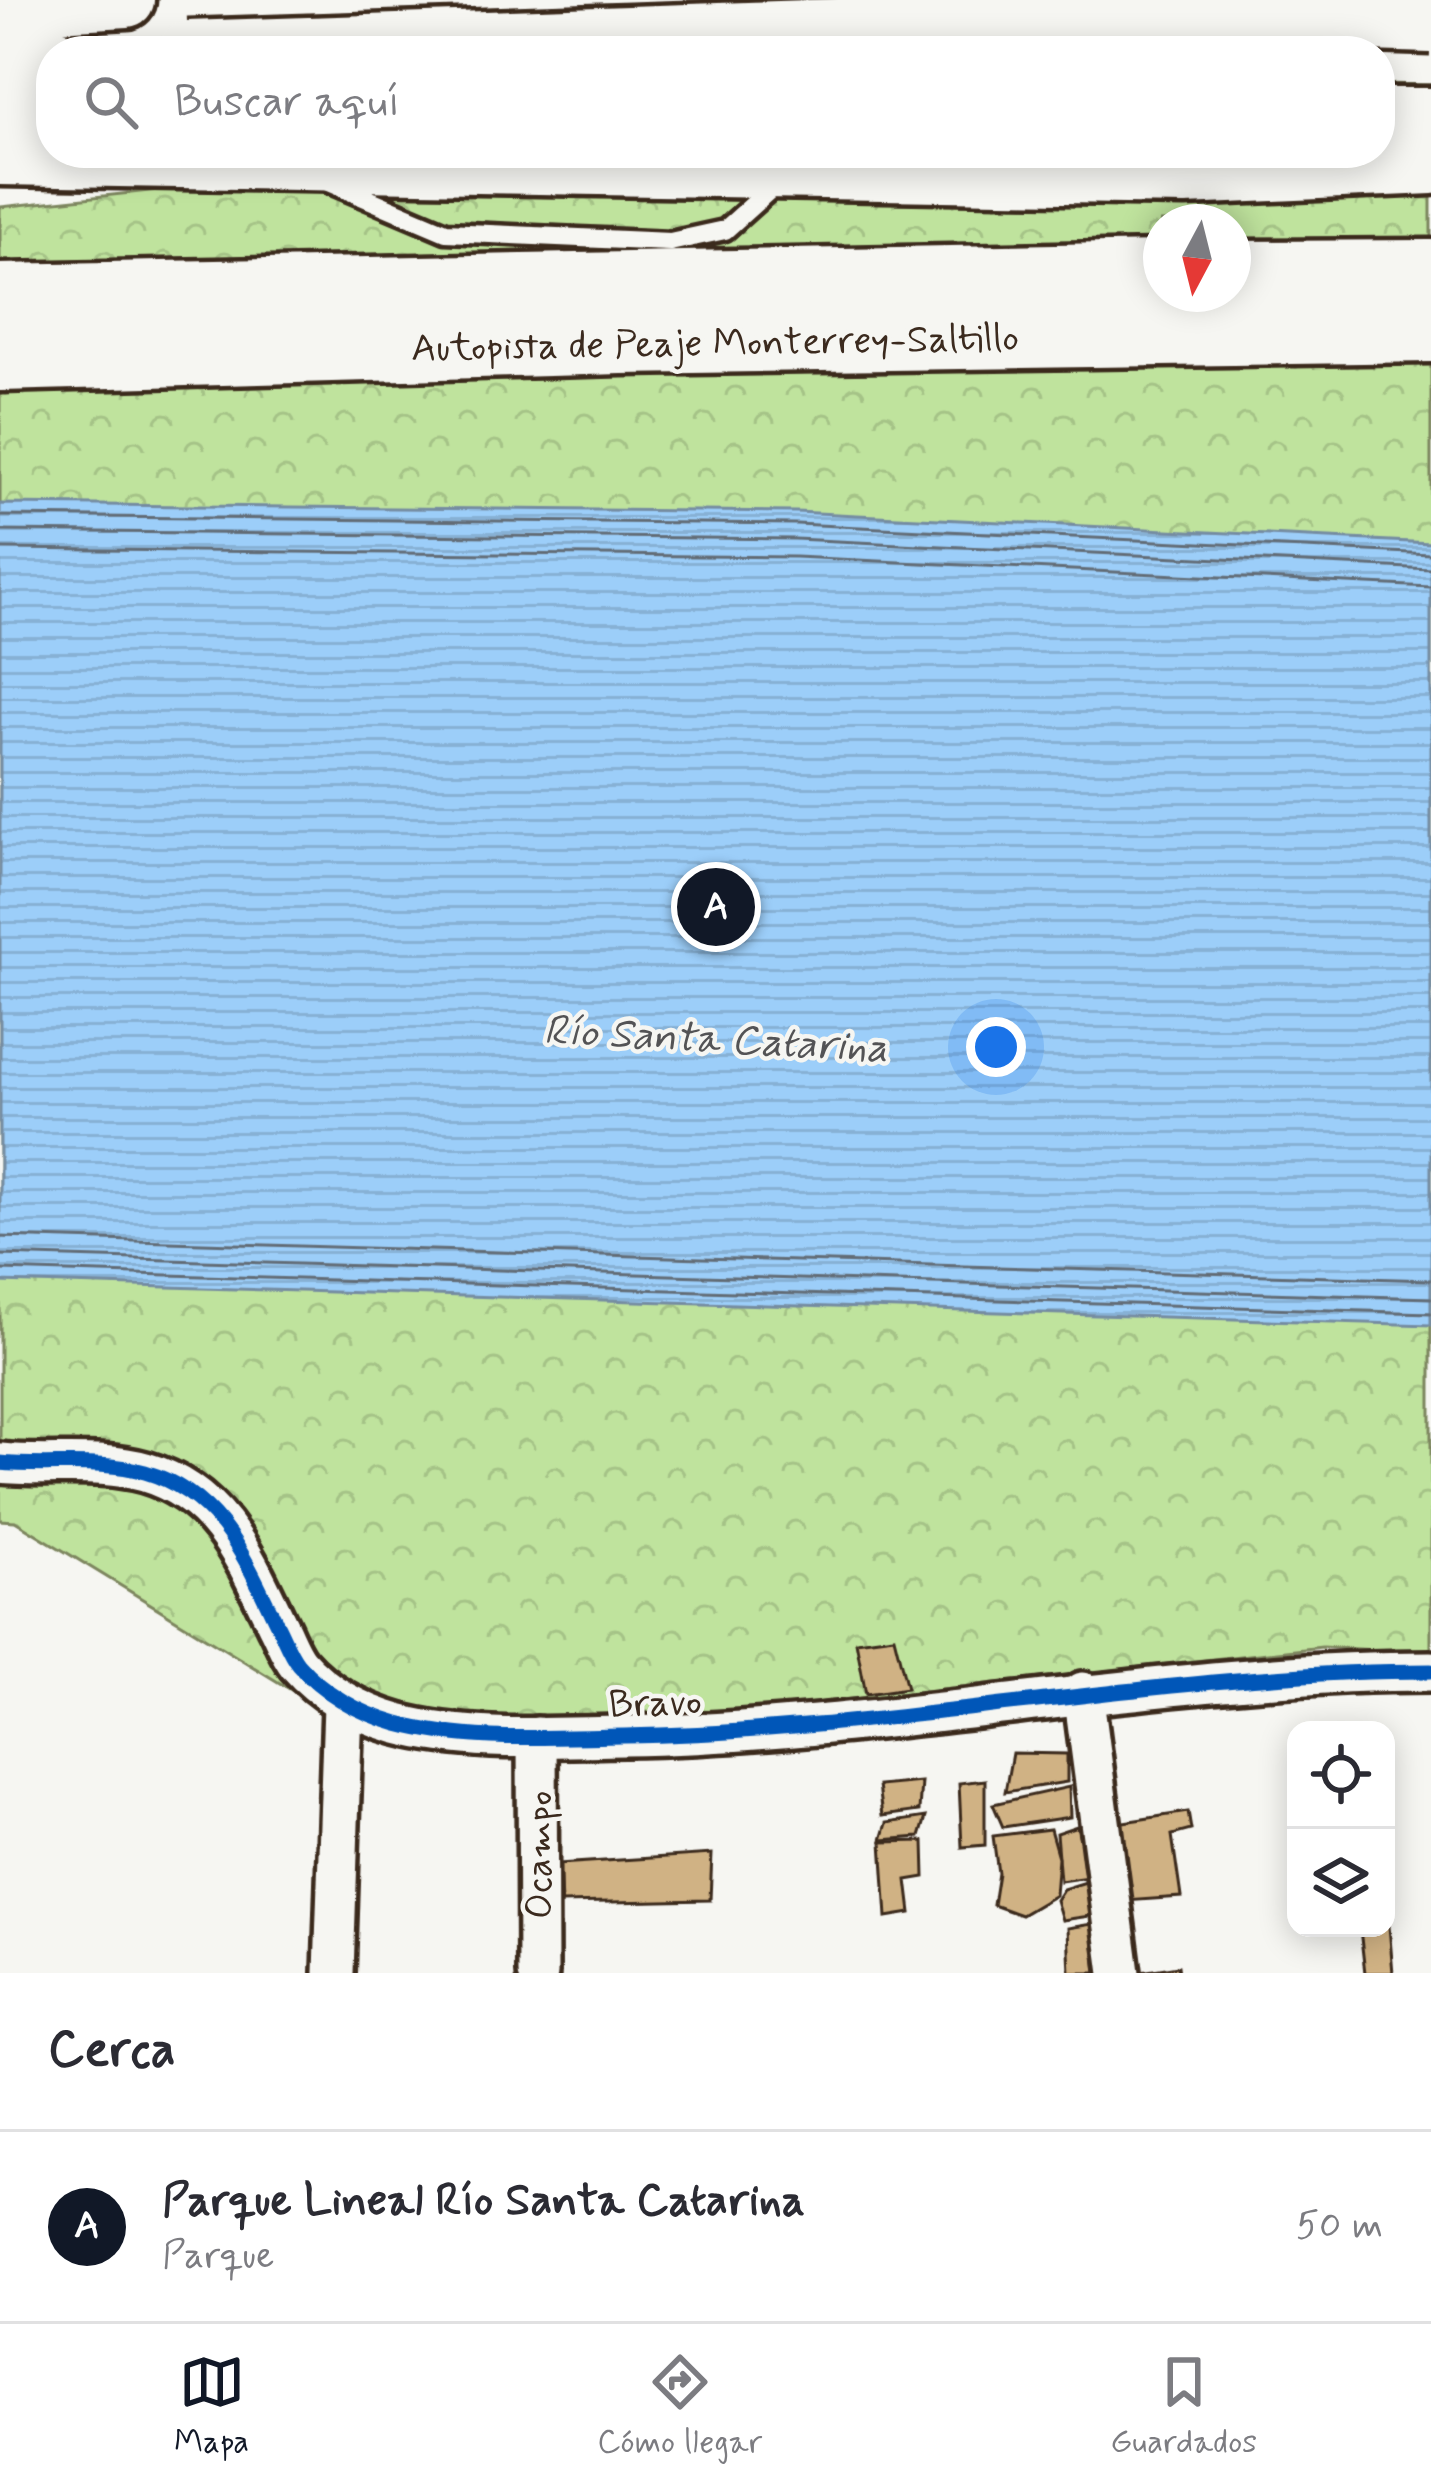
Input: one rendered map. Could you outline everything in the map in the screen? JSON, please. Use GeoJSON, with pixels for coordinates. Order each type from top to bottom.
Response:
{"type":"FeatureCollection","features":[{"type":"Feature","properties":{"kind":"highway"},"geometry":{"type":"LineString","coordinates":[[1251,274],[1431,273]]}},
{"type":"Feature","properties":{"kind":"highway","name":"Autopista de Peaje Monterrey-Saltillo"},"geometry":{"type":"LineString","coordinates":[[0,297],[1143,275]]}},
{"type":"Feature","properties":{"kind":"highway","name":"Autopista de Peaje Monterrey-Saltillo"},"geometry":{"type":"LineString","coordinates":[[0,358],[621,341],[1431,329]]}},
{"type":"Feature","properties":{"kind":"main road"},"geometry":{"type":"LineString","coordinates":[[0,7],[128,0]]}},
{"type":"Feature","properties":{"kind":"main road"},"geometry":{"type":"LineString","coordinates":[[806,0],[816,36]]}},
{"type":"Feature","properties":{"kind":"main road"},"geometry":{"type":"LineString","coordinates":[[995,36],[999,0]]}},
{"type":"Feature","properties":{"kind":"main road"},"geometry":{"type":"LineString","coordinates":[[1194,36],[1197,0]]}},
{"type":"Feature","properties":{"kind":"main road"},"geometry":{"type":"LineString","coordinates":[[1317,36],[1328,0]]}},
{"type":"Feature","properties":{"kind":"main road"},"geometry":{"type":"LineString","coordinates":[[630,36],[1220,16],[1431,22]]}},
{"type":"Feature","properties":{"kind":"main road"},"geometry":{"type":"LineString","coordinates":[[0,58],[36,57]]}},
{"type":"Feature","properties":{"kind":"main road"},"geometry":{"type":"LineString","coordinates":[[0,112],[36,112]]}},
{"type":"Feature","properties":{"kind":"main road"},"geometry":{"type":"LineString","coordinates":[[1395,149],[1431,118]]}},
{"type":"Feature","properties":{"kind":"main road"},"geometry":{"type":"LineString","coordinates":[[0,158],[36,158]]}},
{"type":"Feature","properties":{"kind":"street","name":"Bravo"},"geometry":{"type":"LineString","coordinates":[[0,1463],[144,1472],[184,1489],[218,1515],[296,1662],[343,1705],[398,1724],[449,1733],[679,1735],[880,1720],[1083,1692],[1352,1671],[1431,1671]]}},
{"type":"Feature","properties":{"kind":"street"},"geometry":{"type":"LineString","coordinates":[[1083,1692],[1120,1973]]}},
{"type":"Feature","properties":{"kind":"street"},"geometry":{"type":"LineString","coordinates":[[334,1973],[343,1705]]}},
{"type":"Feature","properties":{"kind":"street","name":"Ocampo"},"geometry":{"type":"LineString","coordinates":[[537,1737],[538,1973]]}},
{"type":"Feature","properties":{"kind":"lane"},"geometry":{"type":"LineString","coordinates":[[293,168],[446,232],[670,242],[725,230],[802,168]]}},
{"type":"Feature","properties":{"kind":"green space"},"geometry":{"type":"Polygon","coordinates":[[[1395,84],[1431,85],[1431,1653],[1322,1647],[653,1721],[332,1715],[15,1521],[0,1520],[0,207],[317,173],[583,168],[1395,168],[1395,84]]]}},
{"type":"Feature","properties":{"kind":"water","name":"Río Santa Catarina"},"geometry":{"type":"Polygon","coordinates":[[[0,504],[796,512],[1431,543],[1431,1325],[0,1282],[0,504]]]}},
{"type":"Feature","properties":{"kind":"building"},"geometry":{"type":"Polygon","coordinates":[[[894,1636],[907,1688],[866,1694],[856,1641],[894,1636]]]}},
{"type":"Feature","properties":{"kind":"building"},"geometry":{"type":"Polygon","coordinates":[[[1012,1753],[1067,1754],[1067,1782],[1005,1792],[1012,1753]]]}},
{"type":"Feature","properties":{"kind":"building"},"geometry":{"type":"Polygon","coordinates":[[[985,1780],[985,1845],[962,1847],[959,1783],[985,1780]]]}},
{"type":"Feature","properties":{"kind":"building"},"geometry":{"type":"Polygon","coordinates":[[[921,1782],[919,1811],[882,1816],[878,1786],[921,1782]]]}},
{"type":"Feature","properties":{"kind":"building"},"geometry":{"type":"Polygon","coordinates":[[[1069,1787],[1070,1817],[1003,1827],[993,1804],[1069,1787]]]}},
{"type":"Feature","properties":{"kind":"building"},"geometry":{"type":"Polygon","coordinates":[[[1188,1812],[1191,1830],[1172,1835],[1181,1897],[1125,1901],[1117,1823],[1188,1812]]]}},
{"type":"Feature","properties":{"kind":"building"},"geometry":{"type":"Polygon","coordinates":[[[926,1817],[920,1837],[882,1840],[887,1823],[926,1817]]]}},
{"type":"Feature","properties":{"kind":"building"},"geometry":{"type":"Polygon","coordinates":[[[1077,1826],[1088,1877],[1060,1881],[1056,1833],[1077,1826]]]}},
{"type":"Feature","properties":{"kind":"building"},"geometry":{"type":"Polygon","coordinates":[[[1050,1829],[1058,1857],[1055,1895],[1021,1915],[993,1905],[998,1873],[993,1836],[1050,1829]]]}},
{"type":"Feature","properties":{"kind":"building"},"geometry":{"type":"Polygon","coordinates":[[[924,1841],[925,1877],[907,1880],[911,1913],[887,1917],[882,1842],[924,1841]]]}},
{"type":"Feature","properties":{"kind":"building"},"geometry":{"type":"Polygon","coordinates":[[[712,1854],[710,1900],[561,1903],[559,1864],[712,1854]]]}},
{"type":"Feature","properties":{"kind":"building"},"geometry":{"type":"Polygon","coordinates":[[[1089,1881],[1090,1916],[1062,1920],[1056,1900],[1063,1889],[1089,1881]]]}},
{"type":"Feature","properties":{"kind":"building"},"geometry":{"type":"Polygon","coordinates":[[[1092,1924],[1097,1973],[1070,1973],[1068,1928],[1092,1924]]]}},
{"type":"Feature","properties":{"kind":"building"},"geometry":{"type":"Polygon","coordinates":[[[1361,1937],[1390,1937],[1393,1973],[1365,1973],[1361,1937]]]}},
{"type":"Feature","properties":{"kind":"building"},"geometry":{"type":"Polygon","coordinates":[[[1178,1966],[1179,1973],[1135,1973],[1178,1966]]]}},
{"type":"Feature","properties":{"kind":"cycle path"},"geometry":{"type":"LineString","coordinates":[[0,1463],[110,1466],[171,1482],[193,1496],[228,1532],[292,1655],[308,1675],[356,1708],[425,1730],[510,1738],[725,1732],[1229,1681],[1431,1671]]}},
{"type":"Feature","properties":{"kind":"place","name":"Parque Lineal Río Santa Catarina"},"geometry":{"type":"Point","coordinates":[716,907]}}]}
